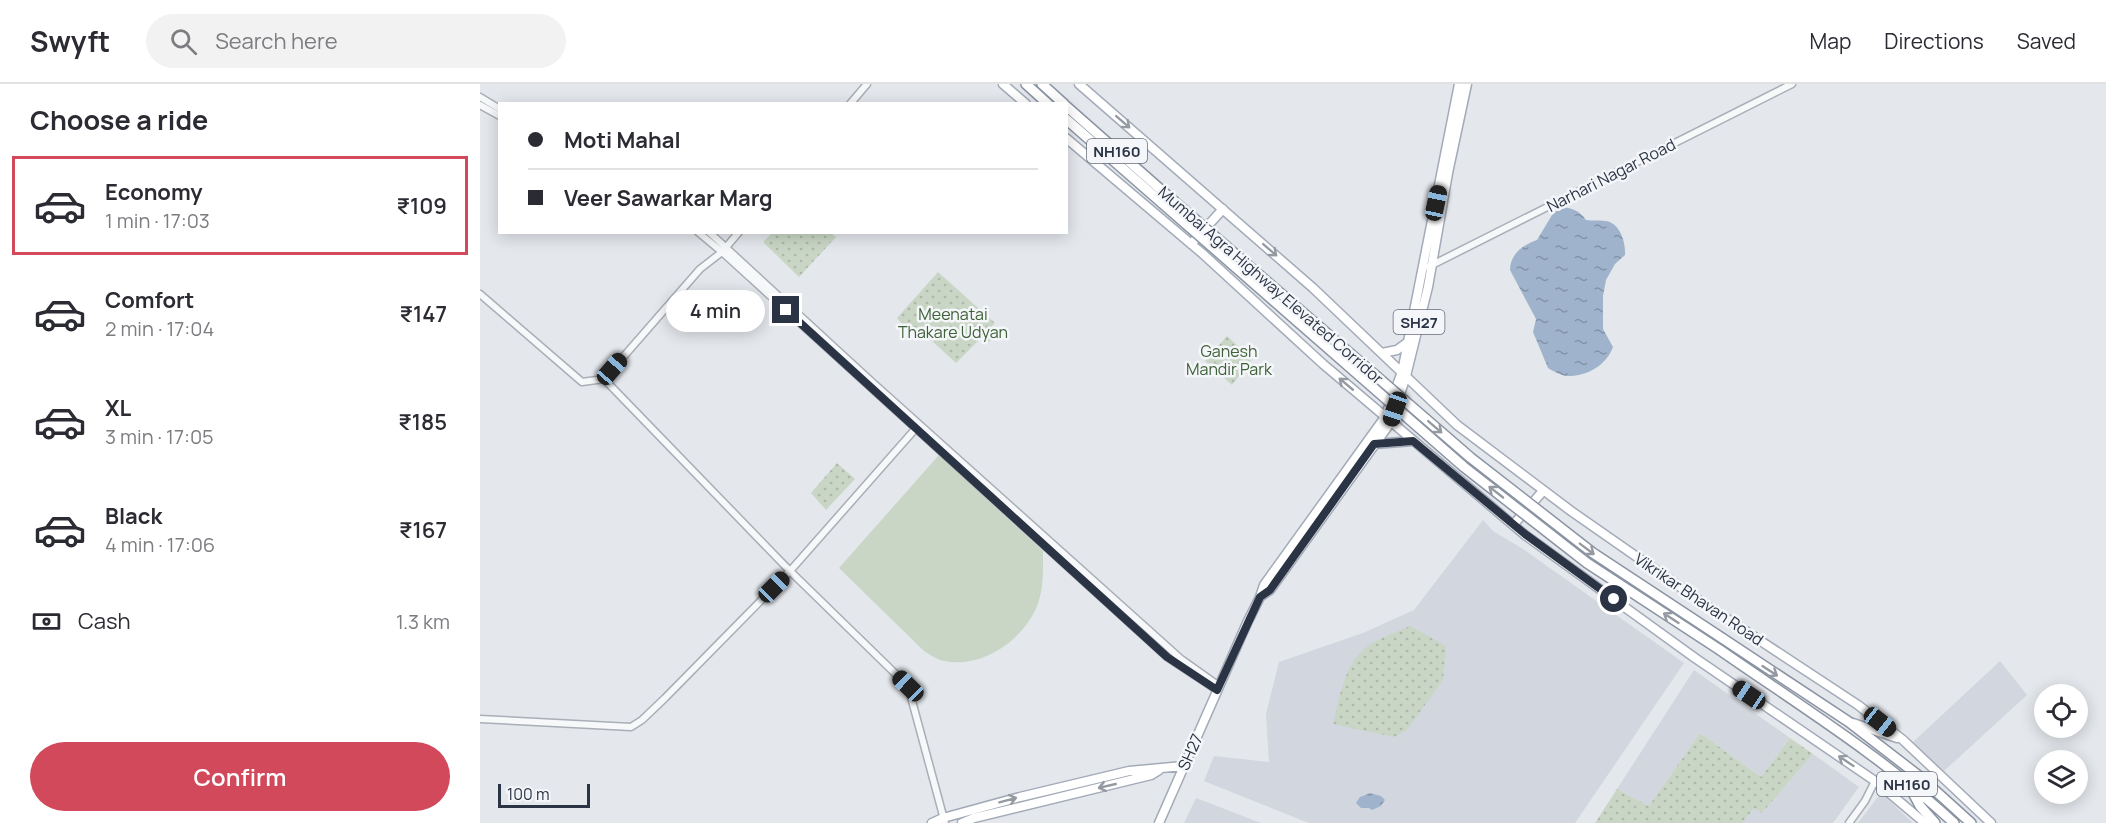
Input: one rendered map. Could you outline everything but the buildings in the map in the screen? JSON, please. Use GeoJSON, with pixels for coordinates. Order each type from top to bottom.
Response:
{"type":"FeatureCollection","features":[{"type":"Feature","properties":{"kind":"highway"},"geometry":{"type":"LineString","coordinates":[[1026,84],[1046,102]]}},
{"type":"Feature","properties":{"kind":"highway","name":"Mumbai Agra Highway Elevated Corridor"},"geometry":{"type":"LineString","coordinates":[[1042,84],[1062,102]]}},
{"type":"Feature","properties":{"kind":"highway","name":"Mumbai Agra Highway Elevated Corridor"},"geometry":{"type":"LineString","coordinates":[[1068,108],[1471,458],[1593,554],[1849,722],[1919,776],[1971,823]]}},
{"type":"Feature","properties":{"kind":"highway","name":"Mumbai Agra Highway Elevated Corridor"},"geometry":{"type":"LineString","coordinates":[[1068,121],[1464,467],[1587,563],[1720,650],[1908,784],[1953,823]]}},
{"type":"Feature","properties":{"kind":"highway"},"geometry":{"type":"LineString","coordinates":[[1908,784],[1920,806],[1935,823]]}},
{"type":"Feature","properties":{"kind":"main road"},"geometry":{"type":"LineString","coordinates":[[1004,84],[1024,102]]}},
{"type":"Feature","properties":{"kind":"main road","name":"Vikrikar Bhavan Road"},"geometry":{"type":"LineString","coordinates":[[1079,84],[1313,288],[1457,425],[1543,492],[1703,603],[1858,705],[1903,740],[1991,823]]}},
{"type":"Feature","properties":{"kind":"main road"},"geometry":{"type":"LineString","coordinates":[[1404,374],[1408,342],[1427,267],[1459,84]]}},
{"type":"Feature","properties":{"kind":"main road","name":"SH27"},"geometry":{"type":"LineString","coordinates":[[1159,823],[1260,597],[1270,590],[1374,444],[1388,419],[1404,374],[1467,84]]}},
{"type":"Feature","properties":{"kind":"main road"},"geometry":{"type":"LineString","coordinates":[[1068,140],[1191,244],[1323,364],[1513,525],[1695,658],[1875,781],[1925,823]]}},
{"type":"Feature","properties":{"kind":"main road"},"geometry":{"type":"LineString","coordinates":[[1191,244],[1223,209]]}},
{"type":"Feature","properties":{"kind":"main road"},"geometry":{"type":"LineString","coordinates":[[1382,353],[1397,350],[1408,342]]}},
{"type":"Feature","properties":{"kind":"main road"},"geometry":{"type":"LineString","coordinates":[[1260,597],[1264,585],[1388,419]]}},
{"type":"Feature","properties":{"kind":"main road"},"geometry":{"type":"LineString","coordinates":[[1374,444],[1413,441]]}},
{"type":"Feature","properties":{"kind":"main road"},"geometry":{"type":"LineString","coordinates":[[1513,525],[1543,492]]}},
{"type":"Feature","properties":{"kind":"main road"},"geometry":{"type":"LineString","coordinates":[[1849,722],[1903,740]]}},
{"type":"Feature","properties":{"kind":"main road"},"geometry":{"type":"LineString","coordinates":[[932,823],[1020,797],[1129,771],[1183,766]]}},
{"type":"Feature","properties":{"kind":"main road"},"geometry":{"type":"LineString","coordinates":[[962,823],[1044,800],[1150,776],[1162,768]]}},
{"type":"Feature","properties":{"kind":"street"},"geometry":{"type":"LineString","coordinates":[[852,102],[867,84]]}},
{"type":"Feature","properties":{"kind":"street","name":"Narhari Nagar Road"},"geometry":{"type":"LineString","coordinates":[[1427,267],[1792,84]]}},
{"type":"Feature","properties":{"kind":"street"},"geometry":{"type":"LineString","coordinates":[[480,97],[498,108]]}},
{"type":"Feature","properties":{"kind":"street"},"geometry":{"type":"LineString","coordinates":[[480,105],[498,115]]}},
{"type":"Feature","properties":{"kind":"street"},"geometry":{"type":"LineString","coordinates":[[701,234],[724,249]]}},
{"type":"Feature","properties":{"kind":"street"},"geometry":{"type":"LineString","coordinates":[[712,234],[724,249],[917,427],[1181,659],[1218,688]]}},
{"type":"Feature","properties":{"kind":"street"},"geometry":{"type":"LineString","coordinates":[[480,294],[582,382],[604,379],[700,269],[724,249],[737,234]]}},
{"type":"Feature","properties":{"kind":"street"},"geometry":{"type":"LineString","coordinates":[[604,379],[790,571],[908,686],[944,821]]}},
{"type":"Feature","properties":{"kind":"street"},"geometry":{"type":"LineString","coordinates":[[480,719],[631,727],[642,720],[790,571],[917,427]]}},
{"type":"Feature","properties":{"kind":"street"},"geometry":{"type":"LineString","coordinates":[[1849,823],[1865,801],[1875,781]]}},
{"type":"Feature","properties":{"kind":"shaded area"},"geometry":{"type":"Polygon","coordinates":[[[1483,520],[1493,531],[1523,549],[1684,663],[1575,823],[1309,823],[1204,781],[1214,756],[1269,762],[1266,714],[1279,662],[1363,633],[1414,610],[1483,520]]]}},
{"type":"Feature","properties":{"kind":"shaded area"},"geometry":{"type":"Polygon","coordinates":[[[2000,661],[2027,695],[1944,771],[1912,743],[2000,661]]]}},
{"type":"Feature","properties":{"kind":"shaded area"},"geometry":{"type":"Polygon","coordinates":[[[1694,670],[1790,738],[1761,777],[1700,733],[1649,806],[1617,789],[1694,670]]]}},
{"type":"Feature","properties":{"kind":"shaded area"},"geometry":{"type":"Polygon","coordinates":[[[1813,754],[1859,787],[1833,823],[1742,823],[1754,807],[1762,813],[1813,754]]]}},
{"type":"Feature","properties":{"kind":"shaded area"},"geometry":{"type":"Polygon","coordinates":[[[1881,793],[1896,807],[1913,823],[1858,823],[1881,793]]]}},
{"type":"Feature","properties":{"kind":"shaded area"},"geometry":{"type":"Polygon","coordinates":[[[1196,798],[1261,823],[1184,823],[1196,798]]]}},
{"type":"Feature","properties":{"kind":"green space"},"geometry":{"type":"Polygon","coordinates":[[[771,234],[832,234],[836,237],[799,277],[763,242],[771,234]]]}},
{"type":"Feature","properties":{"kind":"green space","name":"Meenatai Thakare Udyan"},"geometry":{"type":"Polygon","coordinates":[[[938,272],[995,323],[988,330],[994,335],[993,339],[988,342],[981,338],[956,363],[920,330],[911,335],[897,318],[938,272]]]}},
{"type":"Feature","properties":{"kind":"green space","name":"Ganesh Mandir Park"},"geometry":{"type":"Polygon","coordinates":[[[1227,336],[1252,359],[1232,385],[1205,361],[1227,336]]]}},
{"type":"Feature","properties":{"kind":"green space"},"geometry":{"type":"Polygon","coordinates":[[[939,455],[1043,551],[1041,593],[1030,619],[1021,631],[998,650],[970,661],[940,660],[924,651],[839,568],[939,455]]]}},
{"type":"Feature","properties":{"kind":"green space"},"geometry":{"type":"Polygon","coordinates":[[[837,463],[855,479],[826,510],[811,493],[837,463]]]}},
{"type":"Feature","properties":{"kind":"green space"},"geometry":{"type":"Polygon","coordinates":[[[1410,626],[1446,646],[1443,680],[1407,730],[1394,737],[1333,724],[1343,684],[1357,657],[1373,643],[1410,626]]]}},
{"type":"Feature","properties":{"kind":"green space"},"geometry":{"type":"Polygon","coordinates":[[[1700,733],[1761,777],[1790,738],[1813,754],[1762,813],[1754,808],[1742,823],[1595,823],[1617,789],[1649,806],[1700,733]]]}},
{"type":"Feature","properties":{"kind":"water"},"geometry":{"type":"Polygon","coordinates":[[[1561,207],[1575,210],[1586,220],[1605,221],[1615,225],[1623,239],[1625,250],[1625,255],[1615,264],[1606,280],[1603,296],[1603,329],[1613,347],[1606,360],[1600,365],[1581,375],[1573,376],[1557,373],[1548,368],[1533,332],[1536,319],[1510,270],[1515,255],[1522,247],[1537,240],[1552,215],[1561,207]]]}},
{"type":"Feature","properties":{"kind":"water"},"geometry":{"type":"Polygon","coordinates":[[[1370,793],[1381,796],[1385,800],[1381,806],[1372,810],[1361,808],[1356,803],[1360,797],[1370,793]]]}},
{"type":"Feature","properties":{"kind":"route"},"geometry":{"type":"LineString","coordinates":[[786,310],[1167,657],[1217,690],[1260,597],[1270,590],[1374,444],[1413,441],[1525,534],[1614,599]]}}]}
